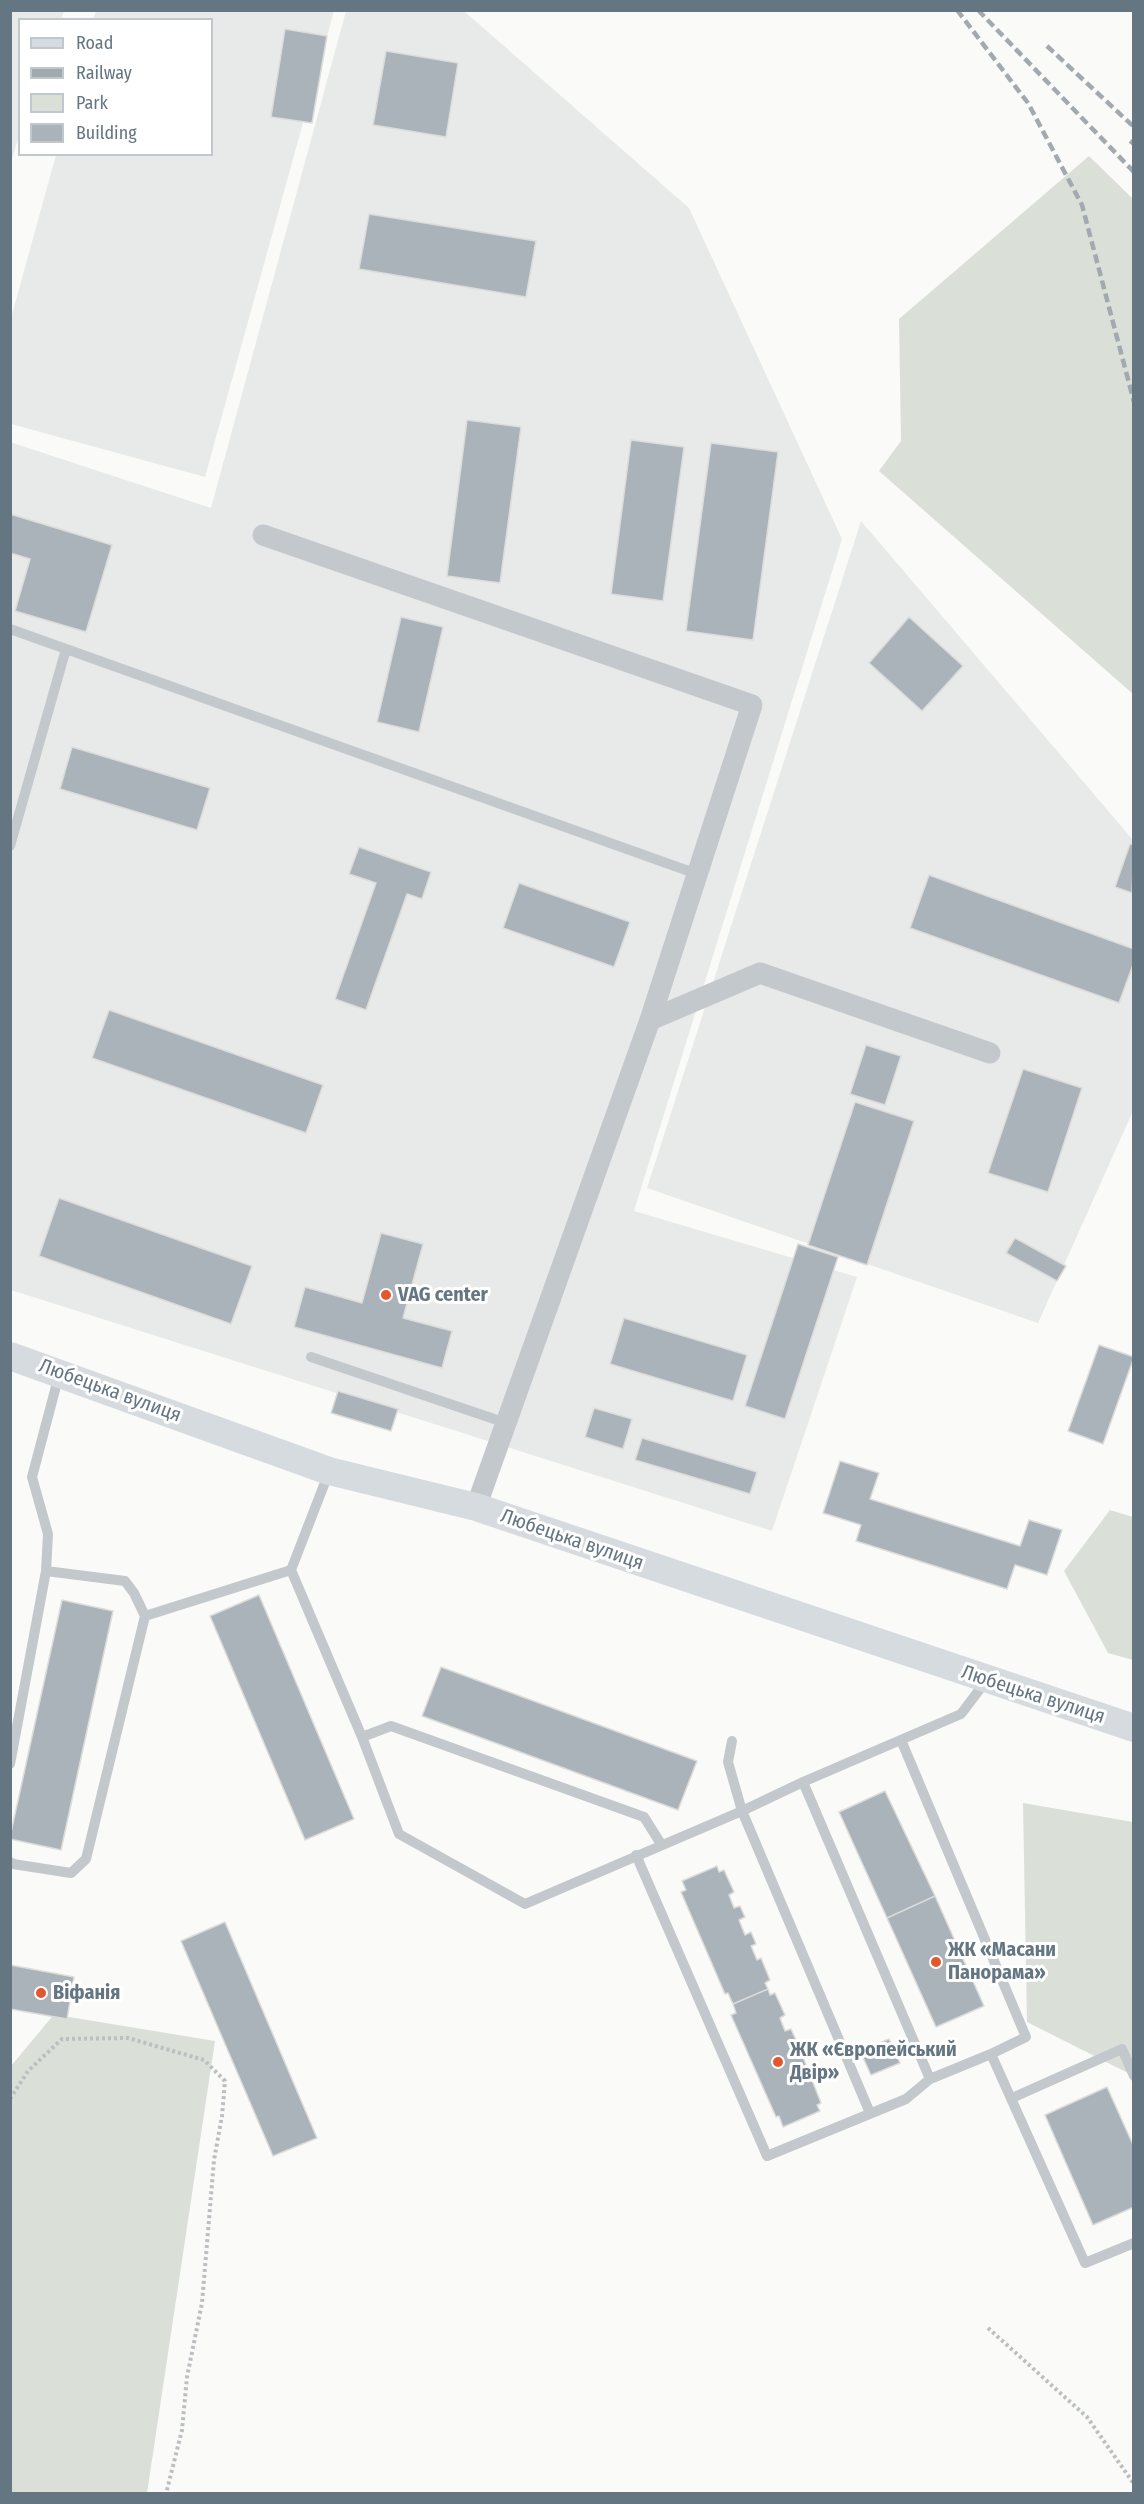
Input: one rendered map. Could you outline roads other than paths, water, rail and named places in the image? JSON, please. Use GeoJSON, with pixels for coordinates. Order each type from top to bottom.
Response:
{"type":"FeatureCollection","features":[{"type":"Feature","properties":{"kind":"main road","name":"Любецька вулиця"},"geometry":{"type":"LineString","coordinates":[[10,1356],[60,1372],[329,1472],[476,1508],[1134,1728]]}},
{"type":"Feature","properties":{"kind":"street"},"geometry":{"type":"LineString","coordinates":[[263,535],[752,705],[650,1020],[476,1508]]}},
{"type":"Feature","properties":{"kind":"street"},"geometry":{"type":"LineString","coordinates":[[650,1020],[760,973],[990,1053]]}},
{"type":"Feature","properties":{"kind":"lane"},"geometry":{"type":"LineString","coordinates":[[10,629],[697,874]]}},
{"type":"Feature","properties":{"kind":"lane"},"geometry":{"type":"LineString","coordinates":[[10,846],[66,649]]}},
{"type":"Feature","properties":{"kind":"lane"},"geometry":{"type":"LineString","coordinates":[[311,1357],[506,1423]]}},
{"type":"Feature","properties":{"kind":"lane"},"geometry":{"type":"LineString","coordinates":[[10,1764],[46,1571],[48,1534],[32,1477],[60,1372]]}},
{"type":"Feature","properties":{"kind":"lane"},"geometry":{"type":"LineString","coordinates":[[329,1472],[291,1570],[362,1737],[399,1834],[525,1904],[961,1714],[986,1680]]}},
{"type":"Feature","properties":{"kind":"lane"},"geometry":{"type":"LineString","coordinates":[[145,1616],[291,1570]]}},
{"type":"Feature","properties":{"kind":"lane"},"geometry":{"type":"LineString","coordinates":[[10,1862],[71,1873],[86,1859],[145,1616],[134,1593],[125,1581],[46,1571]]}},
{"type":"Feature","properties":{"kind":"lane"},"geometry":{"type":"LineString","coordinates":[[362,1737],[392,1726],[644,1817],[661,1844]]}},
{"type":"Feature","properties":{"kind":"lane"},"geometry":{"type":"LineString","coordinates":[[636,1855],[767,2156],[906,2099],[930,2079],[1026,2037],[901,1740]]}},
{"type":"Feature","properties":{"kind":"lane"},"geometry":{"type":"LineString","coordinates":[[732,1741],[728,1762],[742,1811],[870,2113]]}},
{"type":"Feature","properties":{"kind":"lane"},"geometry":{"type":"LineString","coordinates":[[803,1782],[930,2079]]}},
{"type":"Feature","properties":{"kind":"lane"},"geometry":{"type":"LineString","coordinates":[[1011,2097],[1122,2049],[1134,2076]]}},
{"type":"Feature","properties":{"kind":"lane"},"geometry":{"type":"LineString","coordinates":[[991,2054],[1085,2263],[1134,2243]]}},
{"type":"Feature","properties":{"kind":"railway"},"geometry":{"type":"LineString","coordinates":[[957,10],[1028,103],[1082,205],[1134,402]]}},
{"type":"Feature","properties":{"kind":"railway"},"geometry":{"type":"LineString","coordinates":[[978,10],[1134,172]]}},
{"type":"Feature","properties":{"kind":"railway"},"geometry":{"type":"LineString","coordinates":[[1047,46],[1134,127]]}},
{"type":"Feature","properties":{"kind":"railway"},"geometry":{"type":"LineString","coordinates":[[1130,141],[1134,144]]}},
{"type":"Feature","properties":{"kind":"place","name":"VAG center"},"geometry":{"type":"Point","coordinates":[386,1295]}},
{"type":"Feature","properties":{"kind":"place","name":"ЖК «Масани Панорама»"},"geometry":{"type":"Point","coordinates":[936,1962]}},
{"type":"Feature","properties":{"kind":"place","name":"Віфанія"},"geometry":{"type":"Point","coordinates":[41,1993]}},
{"type":"Feature","properties":{"kind":"place","name":"ЖК «Європейський Двір»"},"geometry":{"type":"Point","coordinates":[778,2062]}}]}
